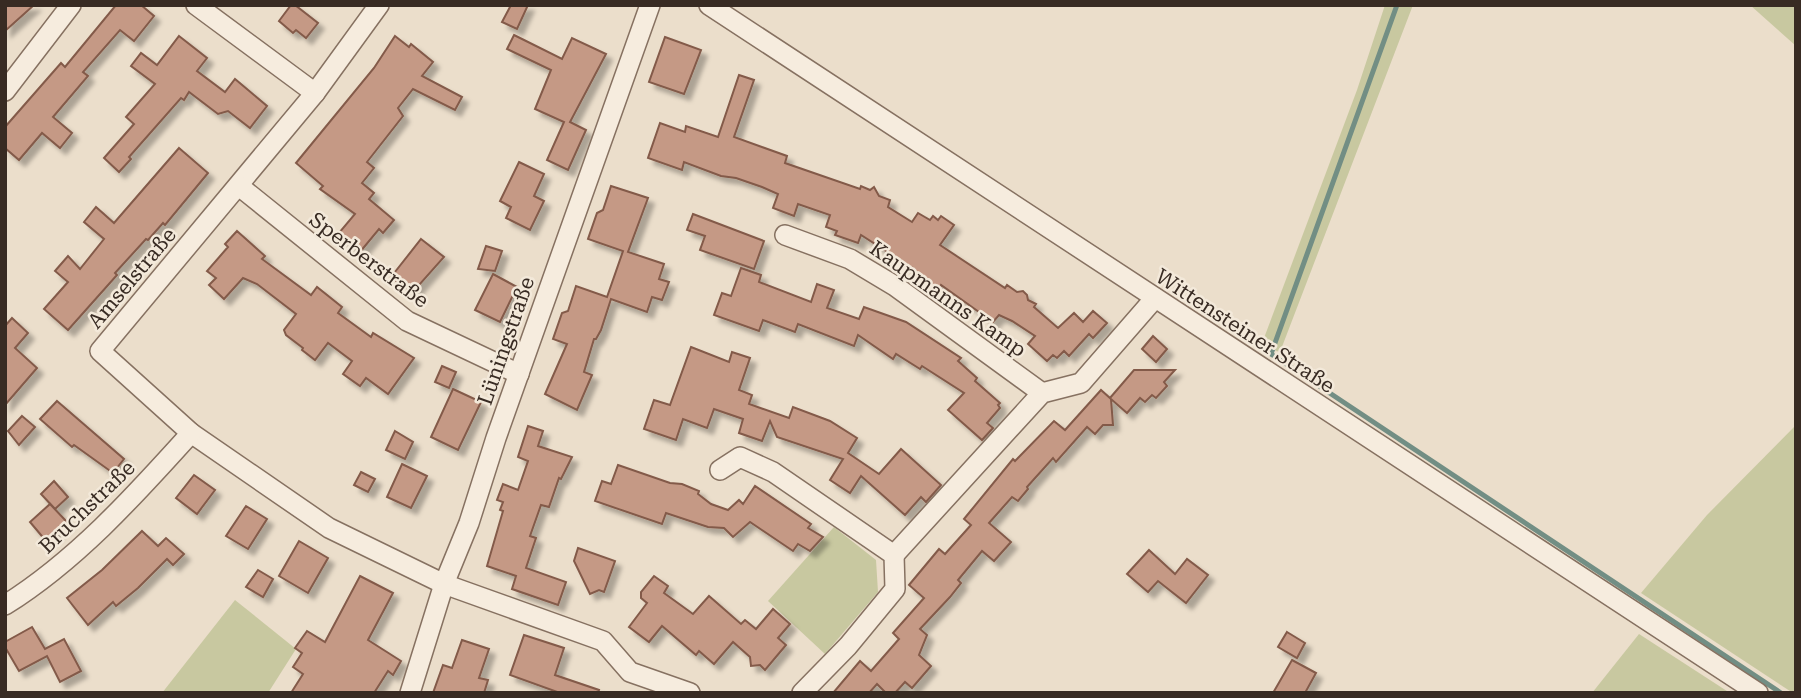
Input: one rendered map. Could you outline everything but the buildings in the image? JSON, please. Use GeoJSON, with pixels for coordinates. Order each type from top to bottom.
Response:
{"type":"FeatureCollection","features":[{"type":"Feature","properties":{"kind":"street"},"geometry":{"type":"LineString","coordinates":[[5,91],[71,5]]}},
{"type":"Feature","properties":{"kind":"street"},"geometry":{"type":"LineString","coordinates":[[197,5],[315,93]]}},
{"type":"Feature","properties":{"kind":"street","name":"Amselstraße"},"geometry":{"type":"LineString","coordinates":[[379,5],[315,93],[100,351],[191,433],[329,528],[444,584]]}},
{"type":"Feature","properties":{"kind":"street","name":"Lüningstraße"},"geometry":{"type":"LineString","coordinates":[[410,693],[444,584],[469,523],[650,5]]}},
{"type":"Feature","properties":{"kind":"street","name":"Wittensteiner Straße"},"geometry":{"type":"LineString","coordinates":[[709,5],[1758,693]]}},
{"type":"Feature","properties":{"kind":"street","name":"Sperberstraße"},"geometry":{"type":"LineString","coordinates":[[239,186],[407,321],[519,374]]}},
{"type":"Feature","properties":{"kind":"street","name":"Kaupmanns Kamp"},"geometry":{"type":"LineString","coordinates":[[785,235],[850,259],[895,286],[1042,393]]}},
{"type":"Feature","properties":{"kind":"street"},"geometry":{"type":"LineString","coordinates":[[802,693],[848,646],[895,589],[894,555],[1042,393],[1081,383],[1155,298]]}},
{"type":"Feature","properties":{"kind":"street","name":"Bruchstraße"},"geometry":{"type":"LineString","coordinates":[[5,605],[40,583],[109,520],[191,433]]}},
{"type":"Feature","properties":{"kind":"street"},"geometry":{"type":"LineString","coordinates":[[720,470],[740,457],[773,472],[894,555]]}},
{"type":"Feature","properties":{"kind":"street"},"geometry":{"type":"LineString","coordinates":[[444,584],[603,641],[630,672],[690,693]]}},
{"type":"Feature","properties":{"kind":"green space"},"geometry":{"type":"Polygon","coordinates":[[[1385,5],[1413,5],[1280,352],[1261,346],[1357,90],[1385,5]]]}},
{"type":"Feature","properties":{"kind":"green space"},"geometry":{"type":"Polygon","coordinates":[[[1750,5],[1796,5],[1796,46],[1750,5]]]}},
{"type":"Feature","properties":{"kind":"green space"},"geometry":{"type":"Polygon","coordinates":[[[1796,425],[1796,693],[1793,693],[1641,593],[1707,515],[1796,425]]]}},
{"type":"Feature","properties":{"kind":"green space"},"geometry":{"type":"Polygon","coordinates":[[[834,527],[876,560],[878,592],[825,654],[768,601],[834,527]]]}},
{"type":"Feature","properties":{"kind":"green space"},"geometry":{"type":"Polygon","coordinates":[[[235,600],[296,649],[268,693],[162,693],[235,600]]]}},
{"type":"Feature","properties":{"kind":"green space"},"geometry":{"type":"Polygon","coordinates":[[[1639,634],[1730,693],[1592,693],[1639,634]]]}},
{"type":"Feature","properties":{"kind":"waterway"},"geometry":{"type":"LineString","coordinates":[[1397,5],[1271,354],[1781,693]]}}]}
